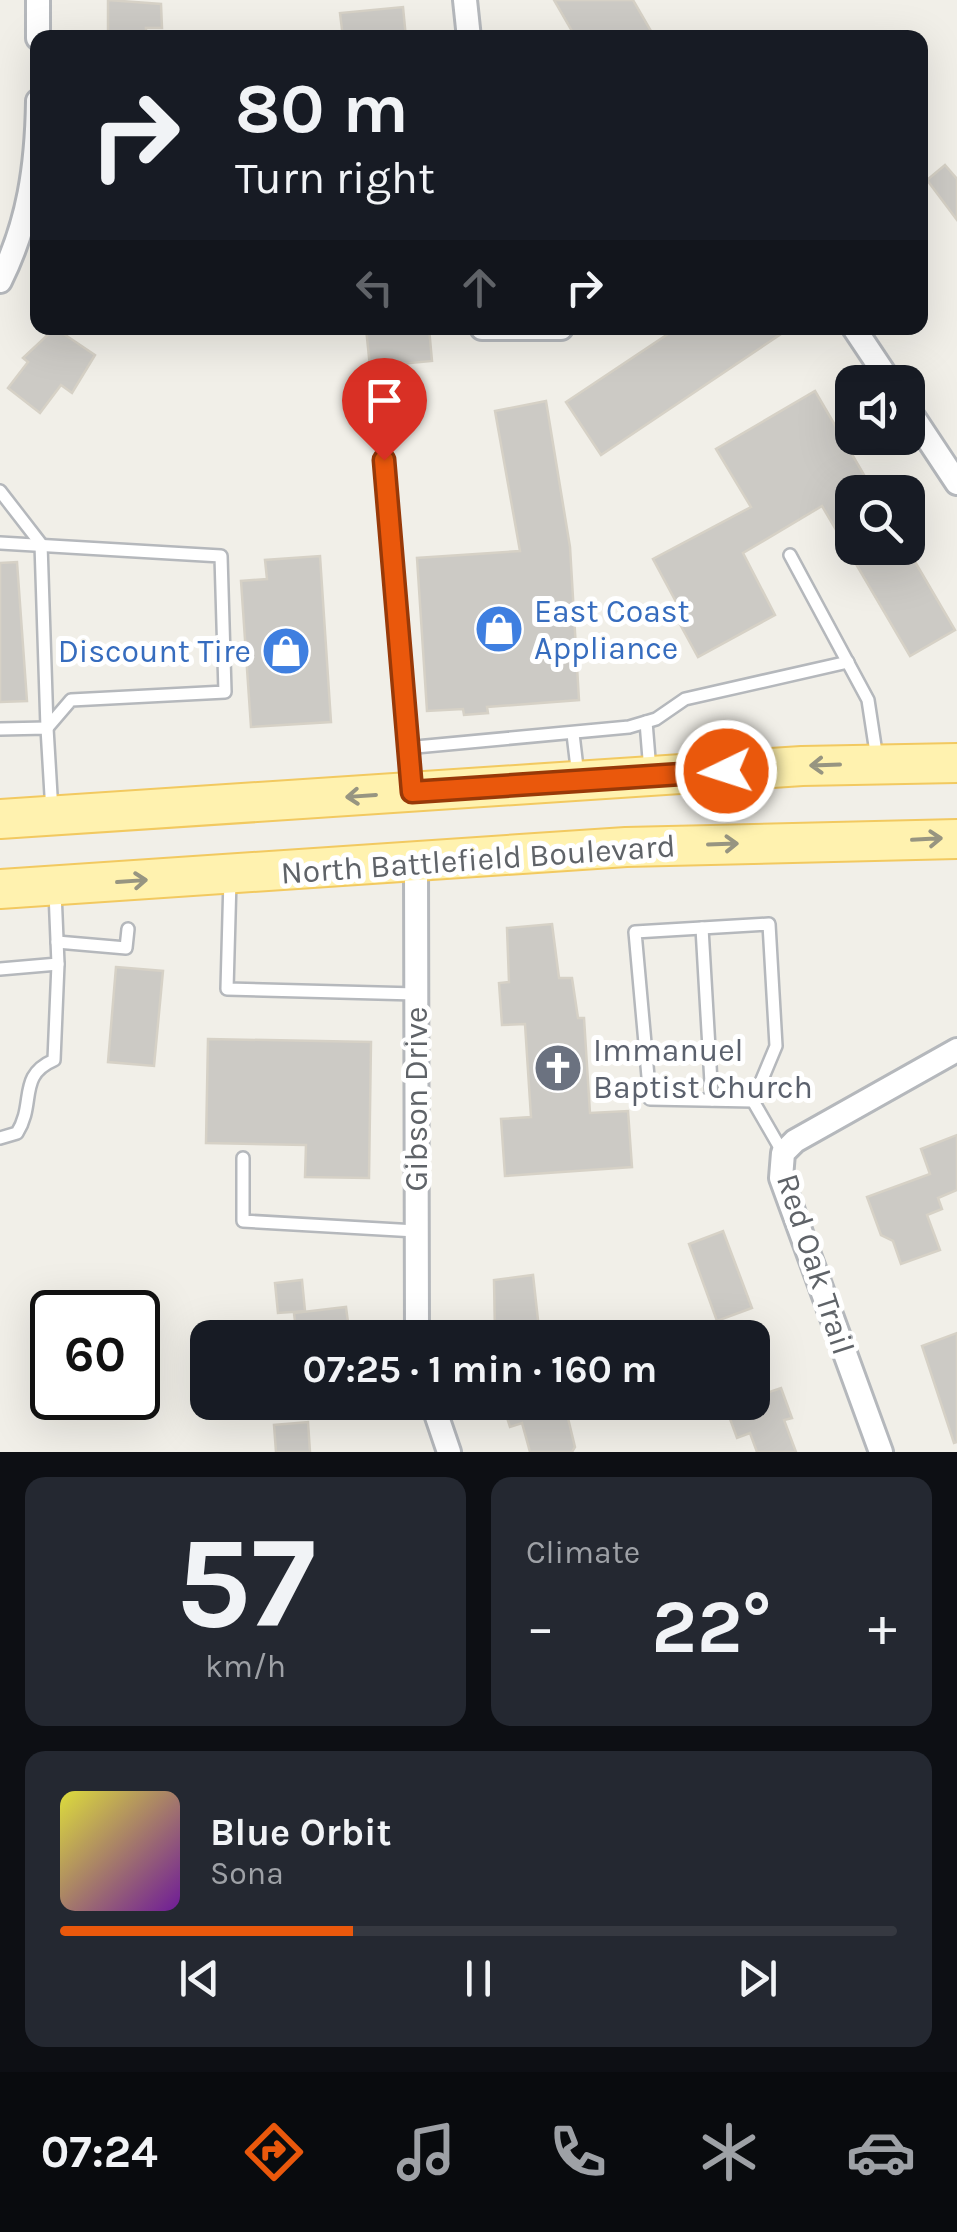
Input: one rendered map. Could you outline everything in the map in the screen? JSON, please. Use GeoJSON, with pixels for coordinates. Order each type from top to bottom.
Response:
{"type":"FeatureCollection","features":[{"type":"Feature","properties":{"kind":"main road"},"geometry":{"type":"LineString","coordinates":[[0,820],[578,780],[878,763],[957,763]]}},
{"type":"Feature","properties":{"kind":"main road","name":"North Battlefield Boulevard"},"geometry":{"type":"LineString","coordinates":[[0,890],[626,847],[957,839]]}},
{"type":"Feature","properties":{"kind":"street"},"geometry":{"type":"LineString","coordinates":[[38,0],[38,30]]}},
{"type":"Feature","properties":{"kind":"street"},"geometry":{"type":"LineString","coordinates":[[0,282],[24,228],[30,200]]}},
{"type":"Feature","properties":{"kind":"street"},"geometry":{"type":"LineString","coordinates":[[859,335],[879,365]]}},
{"type":"Feature","properties":{"kind":"street"},"geometry":{"type":"LineString","coordinates":[[925,435],[957,483]]}},
{"type":"Feature","properties":{"kind":"street","name":"Gibson Drive"},"geometry":{"type":"LineString","coordinates":[[416,860],[417,1320]]}},
{"type":"Feature","properties":{"kind":"street","name":"Red Oak Trail"},"geometry":{"type":"LineString","coordinates":[[881,1452],[782,1178],[783,1153],[810,1132],[957,1050]]}},
{"type":"Feature","properties":{"kind":"street"},"geometry":{"type":"LineString","coordinates":[[438,1420],[449,1452]]}},
{"type":"Feature","properties":{"kind":"lane"},"geometry":{"type":"LineString","coordinates":[[381,424],[405,748],[412,792]]}},
{"type":"Feature","properties":{"kind":"lane"},"geometry":{"type":"LineString","coordinates":[[0,491],[41,544],[52,816]]}},
{"type":"Feature","properties":{"kind":"lane"},"geometry":{"type":"LineString","coordinates":[[0,543],[221,556],[226,692],[70,700],[48,728],[0,730]]}},
{"type":"Feature","properties":{"kind":"lane"},"geometry":{"type":"LineString","coordinates":[[790,554],[868,700],[878,763]]}},
{"type":"Feature","properties":{"kind":"lane"},"geometry":{"type":"LineString","coordinates":[[405,748],[573,734],[646,722],[685,700],[848,662]]}},
{"type":"Feature","properties":{"kind":"lane"},"geometry":{"type":"LineString","coordinates":[[646,722],[650,776]]}},
{"type":"Feature","properties":{"kind":"lane"},"geometry":{"type":"LineString","coordinates":[[573,734],[578,780]]}},
{"type":"Feature","properties":{"kind":"lane"},"geometry":{"type":"LineString","coordinates":[[230,875],[227,989],[416,994]]}},
{"type":"Feature","properties":{"kind":"lane"},"geometry":{"type":"LineString","coordinates":[[0,1138],[17,1133],[28,1116],[30,1081],[38,1067],[54,1060],[58,964],[54,886]]}},
{"type":"Feature","properties":{"kind":"lane"},"geometry":{"type":"LineString","coordinates":[[769,924],[776,1046],[753,1101],[650,1099],[635,932],[769,924]]}},
{"type":"Feature","properties":{"kind":"lane"},"geometry":{"type":"LineString","coordinates":[[702,928],[712,1100]]}},
{"type":"Feature","properties":{"kind":"lane"},"geometry":{"type":"LineString","coordinates":[[56,942],[126,948],[128,929]]}},
{"type":"Feature","properties":{"kind":"lane"},"geometry":{"type":"LineString","coordinates":[[0,969],[58,964]]}},
{"type":"Feature","properties":{"kind":"lane"},"geometry":{"type":"LineString","coordinates":[[753,1101],[783,1153]]}},
{"type":"Feature","properties":{"kind":"lane"},"geometry":{"type":"LineString","coordinates":[[243,1158],[243,1221],[416,1231]]}},
{"type":"Feature","properties":{"kind":"building"},"geometry":{"type":"Polygon","coordinates":[[[108,0],[161,4],[162,28],[108,30],[108,0]]]}},
{"type":"Feature","properties":{"kind":"building"},"geometry":{"type":"Polygon","coordinates":[[[554,0],[633,0],[650,30],[571,30],[554,0]]]}},
{"type":"Feature","properties":{"kind":"building"},"geometry":{"type":"Polygon","coordinates":[[[403,7],[405,30],[342,30],[340,13],[403,7]]]}},
{"type":"Feature","properties":{"kind":"building"},"geometry":{"type":"Polygon","coordinates":[[[945,165],[957,179],[957,220],[928,181],[945,165]]]}},
{"type":"Feature","properties":{"kind":"building"},"geometry":{"type":"Polygon","coordinates":[[[48,335],[65,335],[95,355],[72,393],[61,385],[40,413],[8,388],[28,362],[23,358],[48,335]]]}},
{"type":"Feature","properties":{"kind":"building"},"geometry":{"type":"Polygon","coordinates":[[[367,335],[430,335],[432,361],[370,367],[367,335]]]}},
{"type":"Feature","properties":{"kind":"building"},"geometry":{"type":"Polygon","coordinates":[[[666,335],[780,335],[601,455],[566,402],[666,335]]]}},
{"type":"Feature","properties":{"kind":"building"},"geometry":{"type":"Polygon","coordinates":[[[815,391],[835,425],[835,455],[852,455],[864,475],[835,475],[835,528],[822,506],[743,553],[775,615],[698,657],[676,617],[682,613],[653,559],[751,507],[716,449],[815,391]]]}},
{"type":"Feature","properties":{"kind":"building","name":"East Coast Appliance"},"geometry":{"type":"Polygon","coordinates":[[[546,401],[570,547],[579,700],[487,707],[488,713],[464,715],[463,709],[427,711],[417,558],[520,551],[495,411],[546,401]]]}},
{"type":"Feature","properties":{"kind":"building","name":"Discount Tire"},"geometry":{"type":"Polygon","coordinates":[[[320,556],[331,722],[251,727],[241,581],[267,579],[265,560],[320,556]]]}},
{"type":"Feature","properties":{"kind":"building"},"geometry":{"type":"Polygon","coordinates":[[[17,562],[27,701],[0,702],[0,563],[17,562]]]}},
{"type":"Feature","properties":{"kind":"building"},"geometry":{"type":"Polygon","coordinates":[[[857,565],[917,565],[955,630],[910,656],[857,565]]]}},
{"type":"Feature","properties":{"kind":"building","name":"Immanuel Baptist Church"},"geometry":{"type":"Polygon","coordinates":[[[552,924],[559,978],[572,978],[578,1018],[584,1018],[590,1113],[628,1111],[632,1167],[505,1176],[501,1119],[531,1117],[525,1024],[502,1025],[499,983],[509,982],[507,928],[552,924]]]}},
{"type":"Feature","properties":{"kind":"building"},"geometry":{"type":"Polygon","coordinates":[[[116,967],[163,971],[154,1066],[108,1062],[116,967]]]}},
{"type":"Feature","properties":{"kind":"building"},"geometry":{"type":"Polygon","coordinates":[[[208,1039],[371,1042],[369,1178],[305,1177],[306,1145],[206,1143],[208,1039]]]}},
{"type":"Feature","properties":{"kind":"building"},"geometry":{"type":"Polygon","coordinates":[[[957,1135],[957,1190],[938,1198],[942,1209],[927,1215],[940,1250],[901,1264],[893,1241],[881,1235],[867,1197],[930,1174],[921,1149],[957,1135]]]}},
{"type":"Feature","properties":{"kind":"building"},"geometry":{"type":"Polygon","coordinates":[[[723,1231],[752,1308],[717,1320],[689,1244],[723,1231]]]}},
{"type":"Feature","properties":{"kind":"building"},"geometry":{"type":"Polygon","coordinates":[[[533,1275],[538,1320],[495,1320],[494,1280],[533,1275]]]}},
{"type":"Feature","properties":{"kind":"building"},"geometry":{"type":"Polygon","coordinates":[[[302,1280],[305,1311],[278,1313],[275,1283],[302,1280]]]}},
{"type":"Feature","properties":{"kind":"building"},"geometry":{"type":"Polygon","coordinates":[[[346,1307],[348,1320],[295,1320],[294,1313],[346,1307]]]}},
{"type":"Feature","properties":{"kind":"building"},"geometry":{"type":"Polygon","coordinates":[[[957,1333],[957,1442],[954,1443],[922,1346],[957,1333]]]}},
{"type":"Feature","properties":{"kind":"building"},"geometry":{"type":"Polygon","coordinates":[[[781,1388],[792,1418],[784,1420],[796,1452],[757,1452],[750,1433],[737,1438],[730,1420],[770,1420],[770,1392],[781,1388]]]}},
{"type":"Feature","properties":{"kind":"building"},"geometry":{"type":"Polygon","coordinates":[[[508,1420],[568,1420],[575,1447],[572,1452],[530,1452],[522,1423],[510,1427],[508,1420]]]}},
{"type":"Feature","properties":{"kind":"building"},"geometry":{"type":"Polygon","coordinates":[[[308,1422],[310,1452],[276,1452],[274,1425],[308,1422]]]}},
{"type":"Feature","properties":{"kind":"place","name":"East Coast Appliance"},"geometry":{"type":"Point","coordinates":[499,629]}},
{"type":"Feature","properties":{"kind":"place","name":"Discount Tire"},"geometry":{"type":"Point","coordinates":[286,651]}},
{"type":"Feature","properties":{"kind":"place","name":"Immanuel Baptist Church"},"geometry":{"type":"Point","coordinates":[558,1068]}},
{"type":"Feature","properties":{"kind":"route"},"geometry":{"type":"LineString","coordinates":[[384,460],[405,748],[412,792],[726,771]]}}]}
